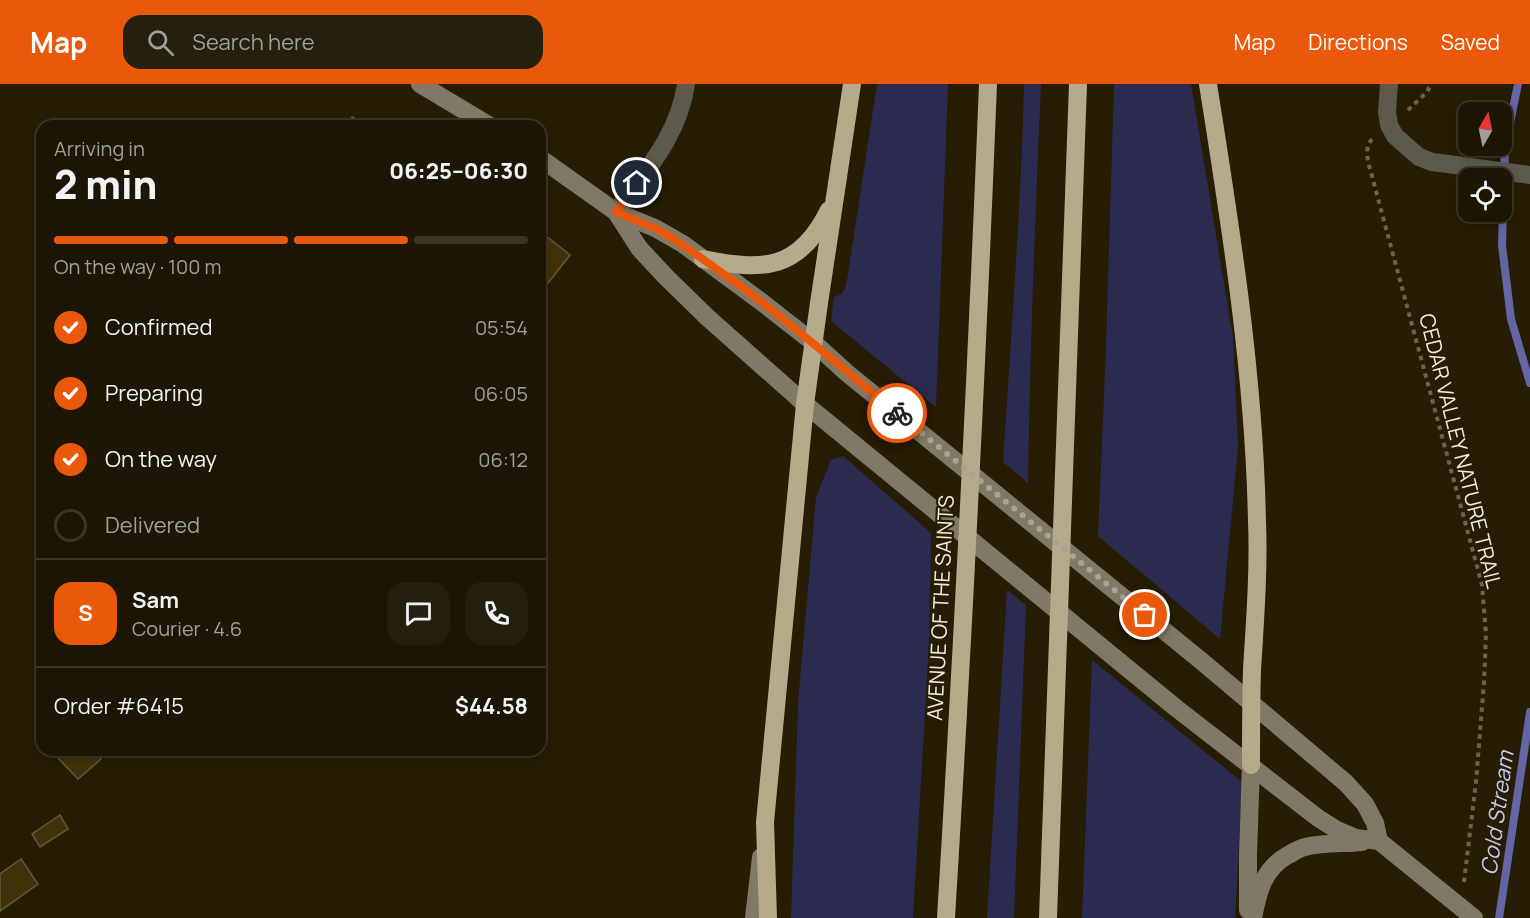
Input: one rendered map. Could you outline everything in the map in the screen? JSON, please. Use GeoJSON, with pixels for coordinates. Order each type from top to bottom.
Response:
{"type":"FeatureCollection","features":[{"type":"Feature","properties":{"kind":"highway"},"geometry":{"type":"LineString","coordinates":[[768,918],[765,822],[805,404],[852,84]]}},
{"type":"Feature","properties":{"kind":"highway","name":"AVENUE OF THE SAINTS"},"geometry":{"type":"LineString","coordinates":[[946,918],[975,395],[988,84]]}},
{"type":"Feature","properties":{"kind":"highway"},"geometry":{"type":"LineString","coordinates":[[1048,918],[1078,84]]}},
{"type":"Feature","properties":{"kind":"highway"},"geometry":{"type":"LineString","coordinates":[[1208,84],[1236,262],[1247,355],[1255,456],[1258,577],[1251,765]]}},
{"type":"Feature","properties":{"kind":"highway"},"geometry":{"type":"LineString","coordinates":[[703,259],[733,265],[758,266],[774,263],[790,256],[806,246],[820,229],[835,198]]}},
{"type":"Feature","properties":{"kind":"main road"},"geometry":{"type":"LineString","coordinates":[[420,84],[480,120]]}},
{"type":"Feature","properties":{"kind":"main road"},"geometry":{"type":"LineString","coordinates":[[546,162],[616,212],[656,228],[682,244],[814,343],[847,373],[1199,659],[1346,783],[1365,804],[1375,823],[1379,841]]}},
{"type":"Feature","properties":{"kind":"main road"},"geometry":{"type":"LineString","coordinates":[[616,212],[639,248],[666,277],[707,317],[805,404],[1197,724],[1318,818],[1356,838],[1379,841],[1474,918]]}},
{"type":"Feature","properties":{"kind":"main road"},"geometry":{"type":"LineString","coordinates":[[1251,765],[1248,855],[1251,918]]}},
{"type":"Feature","properties":{"kind":"main road"},"geometry":{"type":"LineString","coordinates":[[754,918],[765,822]]}},
{"type":"Feature","properties":{"kind":"main road"},"geometry":{"type":"LineString","coordinates":[[1251,918],[1265,877],[1279,860],[1303,847],[1379,841]]}},
{"type":"Feature","properties":{"kind":"street"},"geometry":{"type":"LineString","coordinates":[[616,212],[657,157],[672,131],[684,102],[686,84]]}},
{"type":"Feature","properties":{"kind":"street"},"geometry":{"type":"LineString","coordinates":[[1389,84],[1387,112],[1389,125],[1395,136],[1419,157],[1432,162],[1530,175]]}},
{"type":"Feature","properties":{"kind":"path"},"geometry":{"type":"LineString","coordinates":[[1410,108],[1431,84]]}},
{"type":"Feature","properties":{"kind":"path","name":"CEDAR VALLEY NATURE TRAIL"},"geometry":{"type":"LineString","coordinates":[[1370,140],[1367,155],[1373,180],[1482,585],[1486,634],[1484,682],[1476,782],[1463,884]]}},
{"type":"Feature","properties":{"kind":"shaded area"},"geometry":{"type":"Polygon","coordinates":[[[877,84],[948,84],[936,407],[831,321],[834,297],[844,291],[846,286],[877,84]]]}},
{"type":"Feature","properties":{"kind":"shaded area"},"geometry":{"type":"Polygon","coordinates":[[[1024,84],[1041,84],[1028,483],[1003,462],[1018,226],[1024,84]]]}},
{"type":"Feature","properties":{"kind":"shaded area"},"geometry":{"type":"Polygon","coordinates":[[[1114,84],[1191,84],[1233,338],[1238,447],[1220,639],[1098,536],[1114,84]]]}},
{"type":"Feature","properties":{"kind":"shaded area"},"geometry":{"type":"Polygon","coordinates":[[[843,456],[931,533],[929,644],[913,918],[791,918],[798,703],[816,497],[831,460],[843,456]]]}},
{"type":"Feature","properties":{"kind":"shaded area"},"geometry":{"type":"Polygon","coordinates":[[[1007,590],[1026,605],[1014,918],[987,918],[1007,590]]]}},
{"type":"Feature","properties":{"kind":"shaded area"},"geometry":{"type":"Polygon","coordinates":[[[1092,660],[1242,782],[1235,918],[1082,918],[1092,660]]]}},
{"type":"Feature","properties":{"kind":"building"},"geometry":{"type":"Polygon","coordinates":[[[546,236],[570,255],[546,286],[546,236]]]}},
{"type":"Feature","properties":{"kind":"building"},"geometry":{"type":"Polygon","coordinates":[[[98,756],[101,759],[78,779],[57,757],[98,756]]]}},
{"type":"Feature","properties":{"kind":"building"},"geometry":{"type":"Polygon","coordinates":[[[60,815],[68,829],[40,847],[32,834],[60,815]]]}},
{"type":"Feature","properties":{"kind":"building"},"geometry":{"type":"Polygon","coordinates":[[[21,859],[38,884],[0,911],[0,874],[21,859]]]}},
{"type":"Feature","properties":{"kind":"waterway","name":"Cold Stream"},"geometry":{"type":"LineString","coordinates":[[1518,84],[1505,147],[1502,245],[1511,319],[1530,383]]}},
{"type":"Feature","properties":{"kind":"waterway","name":"Cold Stream"},"geometry":{"type":"LineString","coordinates":[[1499,918],[1530,712]]}},
{"type":"Feature","properties":{"kind":"way so far"},"geometry":{"type":"LineString","coordinates":[[897,413],[1145,615]]}},
{"type":"Feature","properties":{"kind":"route"},"geometry":{"type":"LineString","coordinates":[[637,183],[616,212],[656,228],[733,280],[814,343],[897,413]]}}]}
